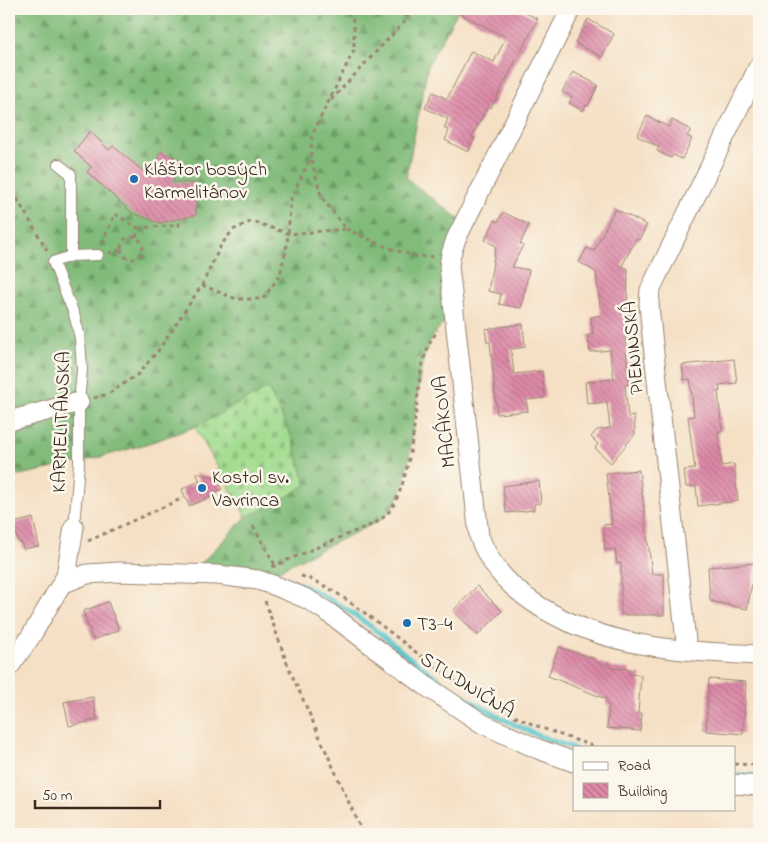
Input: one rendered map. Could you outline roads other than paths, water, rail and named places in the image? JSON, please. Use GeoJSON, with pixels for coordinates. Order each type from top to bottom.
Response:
{"type":"FeatureCollection","features":[{"type":"Feature","properties":{"kind":"street","name":"MACÁKOVA"},"geometry":{"type":"LineString","coordinates":[[571,9],[456,239],[451,254],[449,266],[454,318],[479,536],[485,552],[494,567],[517,591],[552,614],[575,625],[609,638],[655,647],[759,655]]}},
{"type":"Feature","properties":{"kind":"street","name":"PIENINSKÁ"},"geometry":{"type":"LineString","coordinates":[[687,650],[648,304],[650,290],[759,66]]}},
{"type":"Feature","properties":{"kind":"street"},"geometry":{"type":"LineString","coordinates":[[9,421],[79,402]]}},
{"type":"Feature","properties":{"kind":"street"},"geometry":{"type":"LineString","coordinates":[[9,666],[31,636],[62,584],[68,568],[74,527]]}},
{"type":"Feature","properties":{"kind":"street","name":"STUDNIČNÁ"},"geometry":{"type":"LineString","coordinates":[[62,584],[87,574],[119,572],[217,575],[264,574],[329,613],[426,686],[482,724],[538,749],[573,762]]}},
{"type":"Feature","properties":{"kind":"street"},"geometry":{"type":"LineString","coordinates":[[736,784],[759,786]]}},
{"type":"Feature","properties":{"kind":"lane"},"geometry":{"type":"LineString","coordinates":[[58,164],[71,174],[72,256],[98,255]]}},
{"type":"Feature","properties":{"kind":"lane","name":"KARMELITÁNSKA"},"geometry":{"type":"LineString","coordinates":[[72,256],[53,262],[74,314],[80,338],[82,370],[79,402],[79,464],[74,527]]}},
{"type":"Feature","properties":{"kind":"waterway"},"geometry":{"type":"LineString","coordinates":[[300,584],[361,619],[440,681],[476,704],[534,733],[573,748]]}},
{"type":"Feature","properties":{"kind":"waterway"},"geometry":{"type":"LineString","coordinates":[[736,774],[759,776]]}},
{"type":"Feature","properties":{"kind":"place","name":"Kláštor bosých Karmelitánov"},"geometry":{"type":"Point","coordinates":[134,179]}},
{"type":"Feature","properties":{"kind":"place","name":"Kostol sv. Vavrinca"},"geometry":{"type":"Point","coordinates":[202,488]}},
{"type":"Feature","properties":{"kind":"place","name":"T3-4"},"geometry":{"type":"Point","coordinates":[407,623]}}]}
